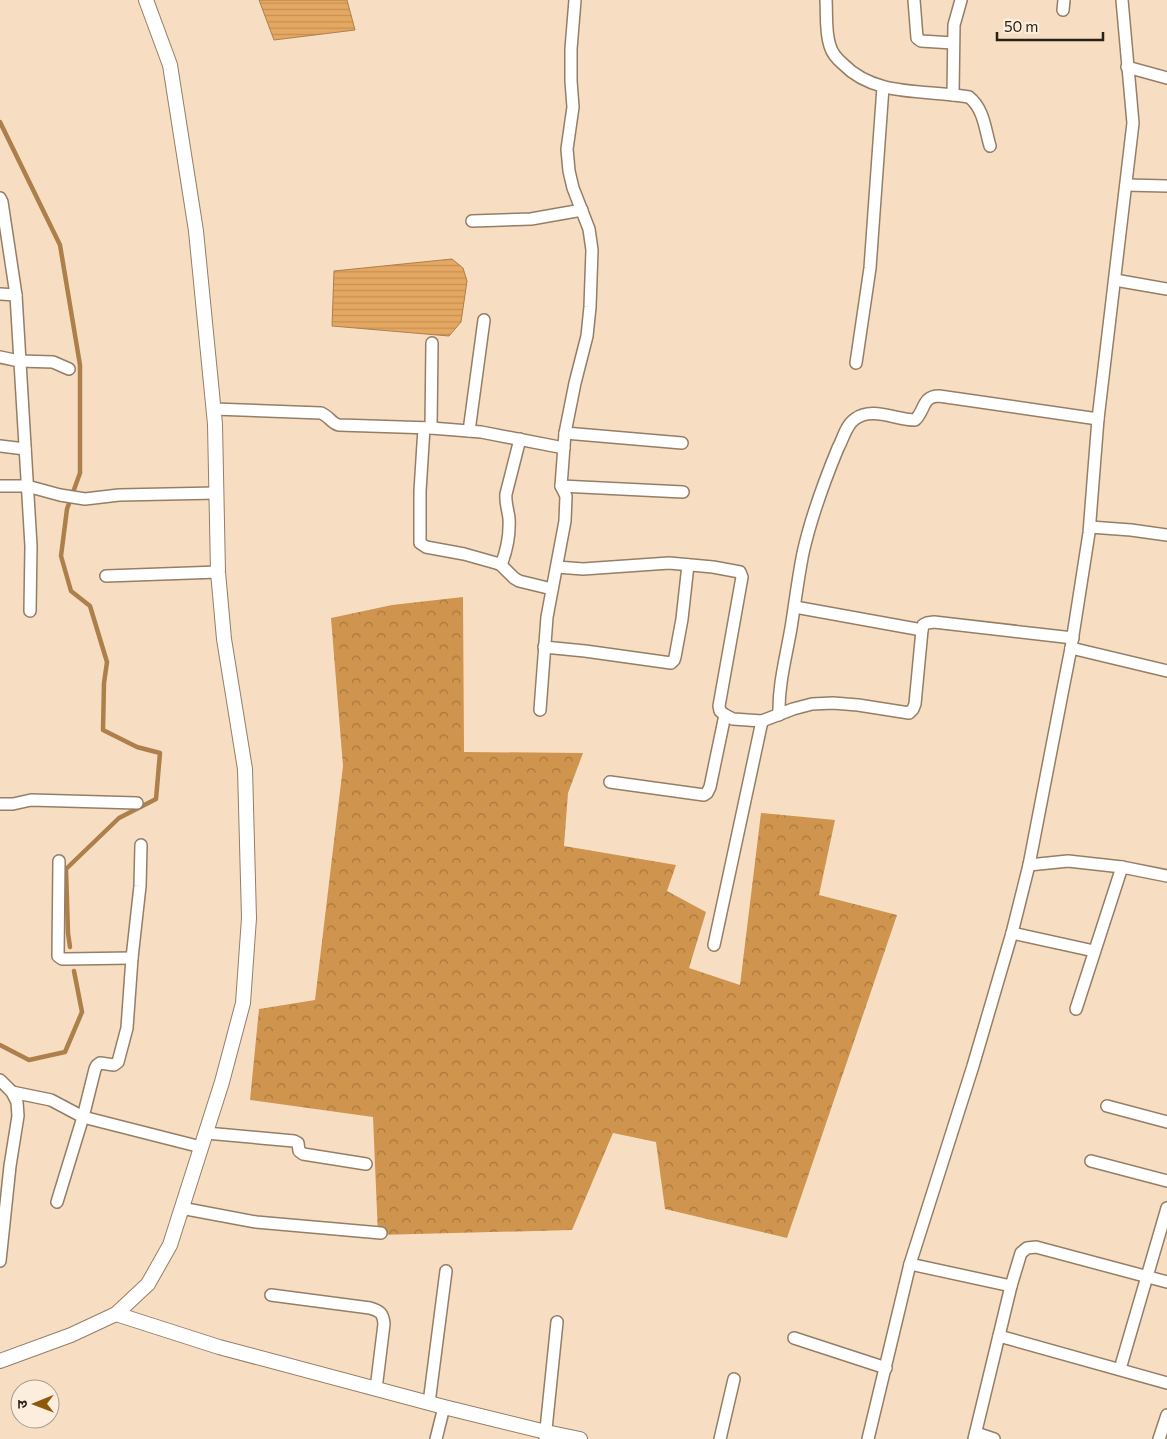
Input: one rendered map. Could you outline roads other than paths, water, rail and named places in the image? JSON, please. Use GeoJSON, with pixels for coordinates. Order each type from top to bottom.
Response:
{"type":"FeatureCollection","features":[{"type":"Feature","properties":{"kind":"street"},"geometry":{"type":"LineString","coordinates":[[0,1361],[71,1335],[116,1314],[148,1284],[170,1245],[222,1082],[243,1003],[249,918],[245,769],[224,639],[218,572],[216,424],[196,231],[170,65],[146,0]]}},
{"type":"Feature","properties":{"kind":"street"},"geometry":{"type":"LineString","coordinates":[[540,710],[544,647],[552,589],[565,521],[566,496],[561,486],[565,433],[587,336],[590,307],[592,250],[589,229],[573,188],[567,149],[573,107],[571,49],[574,0]]}},
{"type":"Feature","properties":{"kind":"street"},"geometry":{"type":"LineString","coordinates":[[826,0],[827,33],[830,48],[836,58],[848,70],[865,81],[883,87],[970,97],[981,110],[990,146]]}},
{"type":"Feature","properties":{"kind":"street"},"geometry":{"type":"LineString","coordinates":[[914,0],[917,38],[921,41],[953,43]]}},
{"type":"Feature","properties":{"kind":"street"},"geometry":{"type":"LineString","coordinates":[[953,95],[954,26],[961,0]]}},
{"type":"Feature","properties":{"kind":"street"},"geometry":{"type":"LineString","coordinates":[[868,1439],[910,1264],[973,1066],[1012,932],[1029,865],[1072,643],[1090,527],[1098,419],[1133,122],[1122,0]]}},
{"type":"Feature","properties":{"kind":"street"},"geometry":{"type":"LineString","coordinates":[[1127,68],[1167,78]]}},
{"type":"Feature","properties":{"kind":"street"},"geometry":{"type":"LineString","coordinates":[[856,363],[870,268],[883,87]]}},
{"type":"Feature","properties":{"kind":"street"},"geometry":{"type":"LineString","coordinates":[[1126,185],[1167,186]]}},
{"type":"Feature","properties":{"kind":"street"},"geometry":{"type":"LineString","coordinates":[[0,198],[16,295],[31,546],[30,611]]}},
{"type":"Feature","properties":{"kind":"street"},"geometry":{"type":"LineString","coordinates":[[472,221],[532,219],[582,210]]}},
{"type":"Feature","properties":{"kind":"street"},"geometry":{"type":"LineString","coordinates":[[1115,280],[1167,289]]}},
{"type":"Feature","properties":{"kind":"street"},"geometry":{"type":"LineString","coordinates":[[0,294],[16,295]]}},
{"type":"Feature","properties":{"kind":"street"},"geometry":{"type":"LineString","coordinates":[[469,431],[484,320]]}},
{"type":"Feature","properties":{"kind":"street"},"geometry":{"type":"LineString","coordinates":[[432,343],[427,428],[420,490],[420,543],[426,547],[464,554],[501,565],[514,578],[552,589]]}},
{"type":"Feature","properties":{"kind":"street"},"geometry":{"type":"LineString","coordinates":[[0,357],[19,361],[53,362],[69,370]]}},
{"type":"Feature","properties":{"kind":"street"},"geometry":{"type":"LineString","coordinates":[[779,715],[779,688],[803,554],[814,510],[835,457],[848,428],[855,418],[867,414],[880,414],[915,420],[920,415],[929,398],[939,396],[1098,419]]}},
{"type":"Feature","properties":{"kind":"street"},"geometry":{"type":"LineString","coordinates":[[214,409],[322,413],[339,425],[469,431],[564,448]]}},
{"type":"Feature","properties":{"kind":"street"},"geometry":{"type":"LineString","coordinates":[[565,433],[682,443]]}},
{"type":"Feature","properties":{"kind":"street"},"geometry":{"type":"LineString","coordinates":[[501,565],[508,546],[509,518],[505,500],[520,439]]}},
{"type":"Feature","properties":{"kind":"street"},"geometry":{"type":"LineString","coordinates":[[0,446],[25,449]]}},
{"type":"Feature","properties":{"kind":"street"},"geometry":{"type":"LineString","coordinates":[[0,486],[27,486],[60,495],[85,499],[119,495],[217,493]]}},
{"type":"Feature","properties":{"kind":"street"},"geometry":{"type":"LineString","coordinates":[[561,486],[682,492]]}},
{"type":"Feature","properties":{"kind":"street"},"geometry":{"type":"LineString","coordinates":[[1090,527],[1167,535]]}},
{"type":"Feature","properties":{"kind":"street"},"geometry":{"type":"LineString","coordinates":[[557,567],[583,568],[669,563],[740,572],[742,577],[719,706],[720,711],[733,719],[762,721],[812,704],[832,703],[909,712],[913,710],[915,704],[923,625],[934,622],[1072,643],[1167,672]]}},
{"type":"Feature","properties":{"kind":"street"},"geometry":{"type":"LineString","coordinates":[[544,647],[671,663],[675,657],[682,619],[688,565]]}},
{"type":"Feature","properties":{"kind":"street"},"geometry":{"type":"LineString","coordinates":[[106,576],[218,572]]}},
{"type":"Feature","properties":{"kind":"street"},"geometry":{"type":"LineString","coordinates":[[794,607],[922,630]]}},
{"type":"Feature","properties":{"kind":"street"},"geometry":{"type":"LineString","coordinates":[[610,782],[704,795],[710,787],[725,715]]}},
{"type":"Feature","properties":{"kind":"street"},"geometry":{"type":"LineString","coordinates":[[714,945],[762,721]]}},
{"type":"Feature","properties":{"kind":"street"},"geometry":{"type":"LineString","coordinates":[[0,804],[13,804],[31,800],[137,803]]}},
{"type":"Feature","properties":{"kind":"street"},"geometry":{"type":"LineString","coordinates":[[56,1202],[97,1065],[100,1063],[114,1065],[118,1062],[127,1028],[140,886],[141,845]]}},
{"type":"Feature","properties":{"kind":"street"},"geometry":{"type":"LineString","coordinates":[[59,861],[58,956],[62,959],[132,958]]}},
{"type":"Feature","properties":{"kind":"street"},"geometry":{"type":"LineString","coordinates":[[1029,865],[1068,861],[1122,867],[1167,876]]}},
{"type":"Feature","properties":{"kind":"street"},"geometry":{"type":"LineString","coordinates":[[1076,1009],[1122,867]]}},
{"type":"Feature","properties":{"kind":"street"},"geometry":{"type":"LineString","coordinates":[[1012,932],[1094,951]]}},
{"type":"Feature","properties":{"kind":"street"},"geometry":{"type":"LineString","coordinates":[[0,1080],[12,1092],[17,1102],[18,1116],[5,1165],[0,1261]]}},
{"type":"Feature","properties":{"kind":"street"},"geometry":{"type":"LineString","coordinates":[[12,1092],[51,1100],[83,1117],[201,1147]]}},
{"type":"Feature","properties":{"kind":"street"},"geometry":{"type":"LineString","coordinates":[[1107,1106],[1167,1122]]}},
{"type":"Feature","properties":{"kind":"street"},"geometry":{"type":"LineString","coordinates":[[206,1133],[294,1141],[298,1143],[299,1151],[302,1154],[366,1164]]}},
{"type":"Feature","properties":{"kind":"street"},"geometry":{"type":"LineString","coordinates":[[1091,1161],[1167,1181]]}},
{"type":"Feature","properties":{"kind":"street"},"geometry":{"type":"LineString","coordinates":[[182,1208],[256,1222],[381,1233]]}},
{"type":"Feature","properties":{"kind":"street"},"geometry":{"type":"LineString","coordinates":[[1120,1369],[1167,1208]]}},
{"type":"Feature","properties":{"kind":"street"},"geometry":{"type":"LineString","coordinates":[[994,1439],[975,1436],[1011,1286],[1021,1253],[1027,1248],[1036,1246],[1167,1282]]}},
{"type":"Feature","properties":{"kind":"street"},"geometry":{"type":"LineString","coordinates":[[910,1264],[1011,1286]]}},
{"type":"Feature","properties":{"kind":"street"},"geometry":{"type":"LineString","coordinates":[[429,1403],[446,1271]]}},
{"type":"Feature","properties":{"kind":"street"},"geometry":{"type":"LineString","coordinates":[[271,1295],[370,1308],[379,1311],[383,1316],[384,1324],[376,1389]]}},
{"type":"Feature","properties":{"kind":"street"},"geometry":{"type":"LineString","coordinates":[[116,1314],[219,1347],[546,1436],[580,1439]]}},
{"type":"Feature","properties":{"kind":"street"},"geometry":{"type":"LineString","coordinates":[[546,1436],[557,1322]]}},
{"type":"Feature","properties":{"kind":"street"},"geometry":{"type":"LineString","coordinates":[[999,1336],[1167,1383]]}},
{"type":"Feature","properties":{"kind":"street"},"geometry":{"type":"LineString","coordinates":[[794,1338],[886,1368]]}},
{"type":"Feature","properties":{"kind":"street"},"geometry":{"type":"LineString","coordinates":[[720,1439],[734,1379]]}},
{"type":"Feature","properties":{"kind":"street"},"geometry":{"type":"LineString","coordinates":[[436,1439],[444,1407]]}},
{"type":"Feature","properties":{"kind":"street"},"geometry":{"type":"LineString","coordinates":[[1159,1439],[1167,1415]]}},
{"type":"Feature","properties":{"kind":"waterway"},"geometry":{"type":"LineString","coordinates":[[0,122],[60,245],[80,365],[80,473],[67,509],[61,556],[71,591],[90,606],[107,662],[104,683],[103,730],[137,747],[160,753],[156,799],[119,818],[66,869],[70,947]]}},
{"type":"Feature","properties":{"kind":"waterway"},"geometry":{"type":"LineString","coordinates":[[0,1045],[29,1060],[65,1052],[82,1012],[74,971]]}}]}
